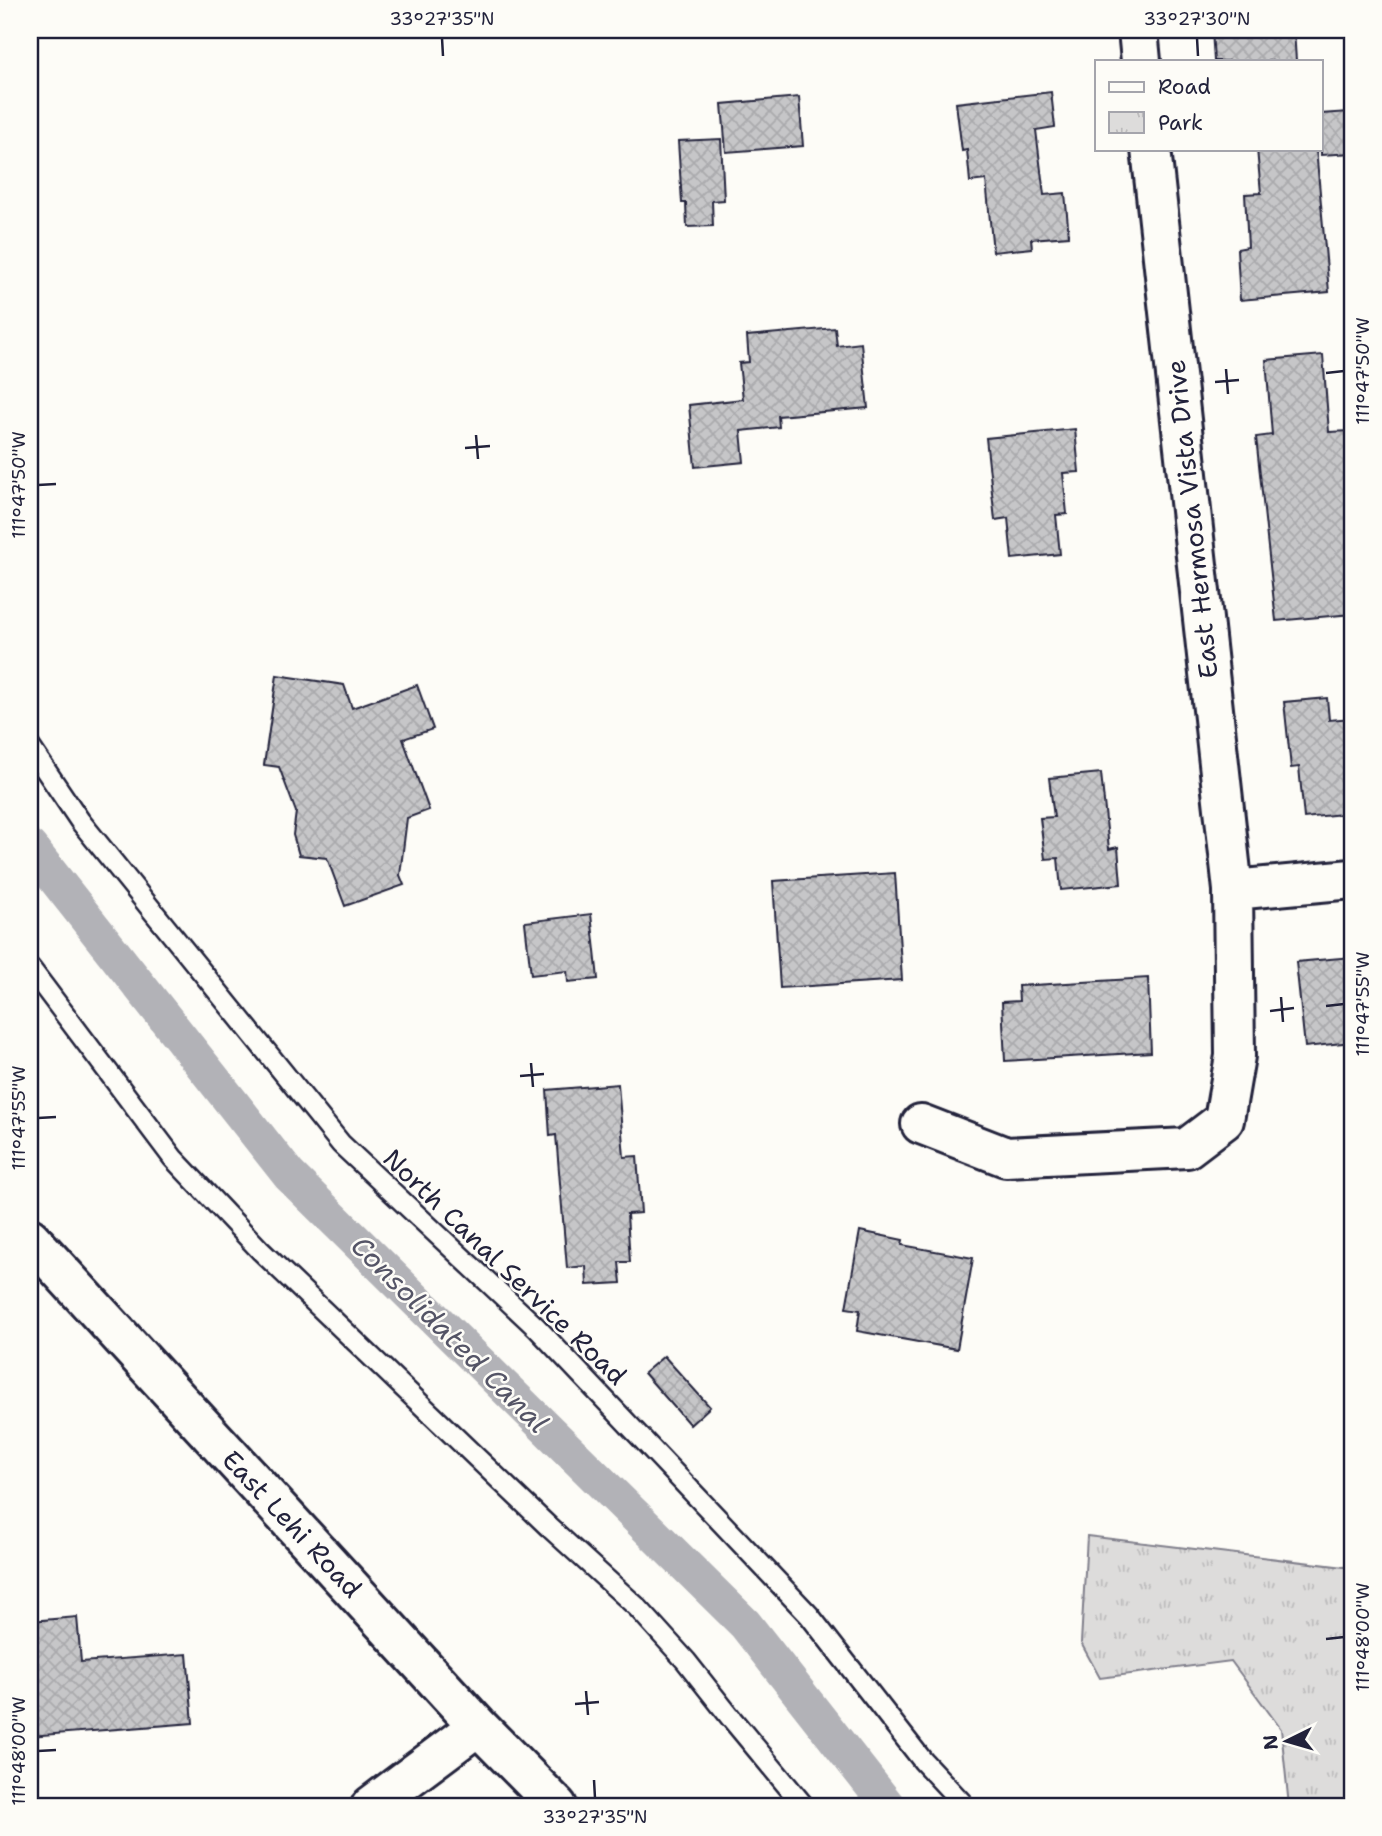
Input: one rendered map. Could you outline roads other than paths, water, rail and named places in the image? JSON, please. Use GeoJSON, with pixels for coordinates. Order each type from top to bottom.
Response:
{"type":"FeatureCollection","features":[{"type":"Feature","properties":{"kind":"street"},"geometry":{"type":"LineString","coordinates":[[1138,30],[1141,60]]}},
{"type":"Feature","properties":{"kind":"street","name":"East Hermosa Vista Drive"},"geometry":{"type":"LineString","coordinates":[[920,1125],[1006,1157],[1187,1148],[1224,1120],[1235,1056],[1233,890],[1151,150]]}},
{"type":"Feature","properties":{"kind":"street"},"geometry":{"type":"LineString","coordinates":[[1233,890],[1352,879]]}},
{"type":"Feature","properties":{"kind":"street","name":"East Lehi Road"},"geometry":{"type":"LineString","coordinates":[[30,1238],[478,1726],[557,1806]]}},
{"type":"Feature","properties":{"kind":"street"},"geometry":{"type":"LineString","coordinates":[[370,1806],[478,1726]]}},
{"type":"Feature","properties":{"kind":"lane","name":"North Canal Service Road"},"geometry":{"type":"LineString","coordinates":[[30,747],[80,821],[341,1144],[537,1328],[799,1605],[923,1761],[965,1806]]}},
{"type":"Feature","properties":{"kind":"lane"},"geometry":{"type":"LineString","coordinates":[[30,968],[173,1158],[260,1250],[549,1527],[638,1608],[687,1661],[804,1806]]}},
{"type":"Feature","properties":{"kind":"waterway","name":"Consolidated Canal"},"geometry":{"type":"LineString","coordinates":[[30,847],[289,1175],[745,1624],[888,1806]]}}]}
